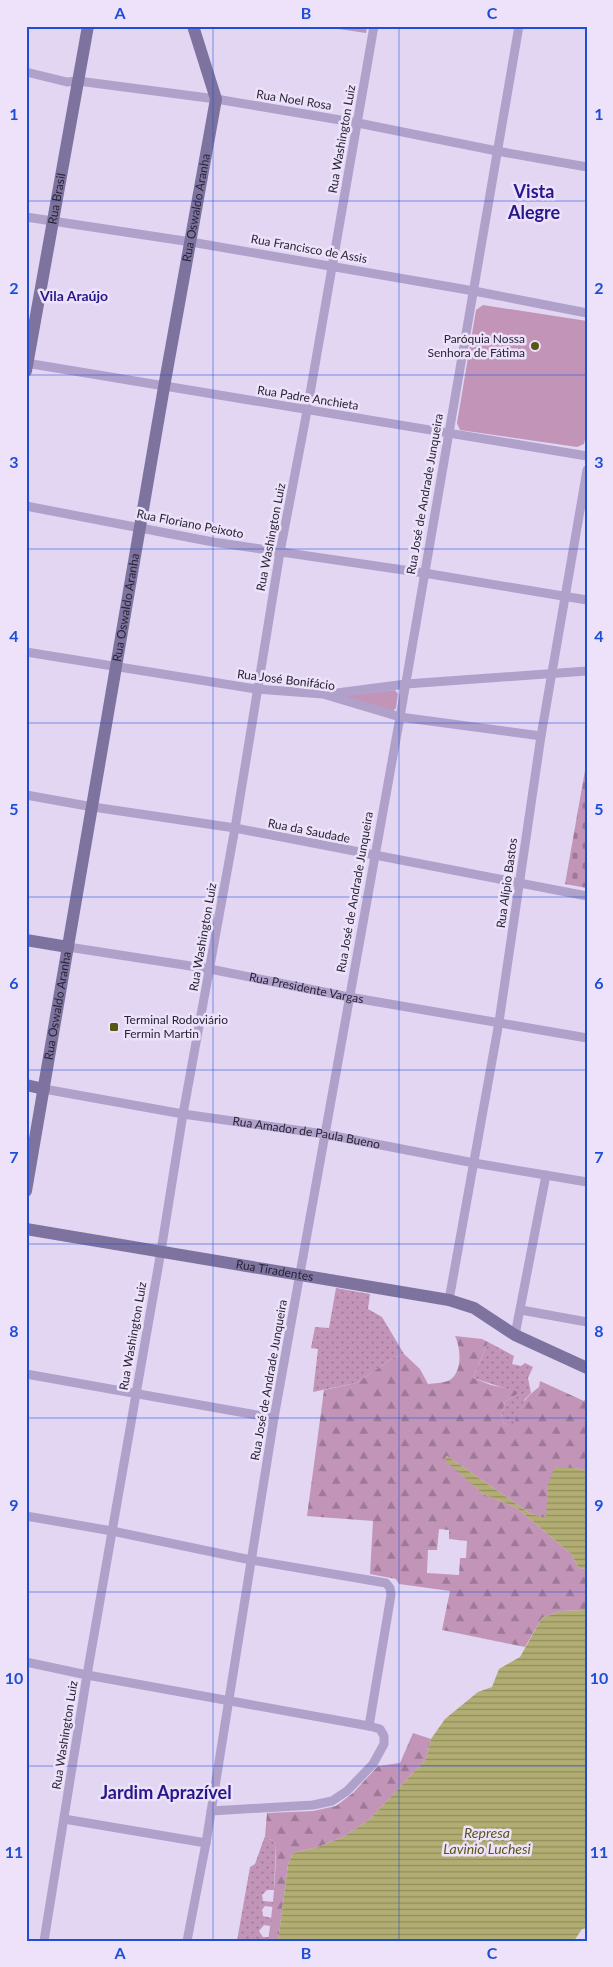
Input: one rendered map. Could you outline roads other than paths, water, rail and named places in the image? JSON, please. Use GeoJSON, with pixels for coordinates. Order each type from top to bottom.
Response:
{"type":"FeatureCollection","features":[{"type":"Feature","properties":{"kind":"street","name":"Rua Brasil"},"geometry":{"type":"LineString","coordinates":[[27,366],[88,26]]}},
{"type":"Feature","properties":{"kind":"street","name":"Rua Oswaldo Aranha"},"geometry":{"type":"LineString","coordinates":[[26,1191],[164,387],[216,99],[193,26]]}},
{"type":"Feature","properties":{"kind":"street","name":"Rua Washington Luiz"},"geometry":{"type":"LineString","coordinates":[[44,1941],[87,1675],[183,1114],[235,828],[256,690],[280,552],[308,411],[331,266],[374,26]]}},
{"type":"Feature","properties":{"kind":"street","name":"Rua José de Andrade Junqueira"},"geometry":{"type":"LineString","coordinates":[[187,1941],[206,1843],[274,1418],[406,684],[519,26]]}},
{"type":"Feature","properties":{"kind":"street","name":"Rua Noel Rosa"},"geometry":{"type":"LineString","coordinates":[[26,72],[67,82],[216,99],[358,123],[587,167]]}},
{"type":"Feature","properties":{"kind":"street","name":"Rua Francisco de Assis"},"geometry":{"type":"LineString","coordinates":[[26,217],[191,242],[474,291],[587,313]]}},
{"type":"Feature","properties":{"kind":"street","name":"Rua Padre Anchieta"},"geometry":{"type":"LineString","coordinates":[[27,366],[587,456]]}},
{"type":"Feature","properties":{"kind":"street","name":"Rua Alípio Bastos"},"geometry":{"type":"LineString","coordinates":[[449,1300],[499,1022],[541,736],[587,470]]}},
{"type":"Feature","properties":{"kind":"street","name":"Rua Floriano Peixoto"},"geometry":{"type":"LineString","coordinates":[[26,506],[213,542],[424,573],[587,600]]}},
{"type":"Feature","properties":{"kind":"street","name":"Rua José Bonifácio"},"geometry":{"type":"LineString","coordinates":[[26,652],[256,690],[323,694],[400,717],[541,736]]}},
{"type":"Feature","properties":{"kind":"street"},"geometry":{"type":"LineString","coordinates":[[323,694],[406,684],[587,671]]}},
{"type":"Feature","properties":{"kind":"street","name":"Rua da Saudade"},"geometry":{"type":"LineString","coordinates":[[26,795],[235,828],[587,896]]}},
{"type":"Feature","properties":{"kind":"street","name":"Rua Presidente Vargas"},"geometry":{"type":"LineString","coordinates":[[26,940],[210,969],[349,997],[587,1038]]}},
{"type":"Feature","properties":{"kind":"street","name":"Rua Amador de Paula Bueno"},"geometry":{"type":"LineString","coordinates":[[26,1085],[183,1114],[324,1134],[474,1163],[587,1182]]}},
{"type":"Feature","properties":{"kind":"street"},"geometry":{"type":"LineString","coordinates":[[515,1336],[546,1175]]}},
{"type":"Feature","properties":{"kind":"street","name":"Rua Tiradentes"},"geometry":{"type":"LineString","coordinates":[[26,1229],[449,1300],[474,1308],[515,1336],[587,1368]]}},
{"type":"Feature","properties":{"kind":"street"},"geometry":{"type":"LineString","coordinates":[[521,1310],[587,1322]]}},
{"type":"Feature","properties":{"kind":"street"},"geometry":{"type":"LineString","coordinates":[[26,1374],[274,1418]]}},
{"type":"Feature","properties":{"kind":"street"},"geometry":{"type":"LineString","coordinates":[[26,1516],[112,1531],[252,1560],[386,1583],[390,1588],[391,1595],[369,1726]]}},
{"type":"Feature","properties":{"kind":"street"},"geometry":{"type":"LineString","coordinates":[[26,1662],[87,1675],[369,1726],[380,1729],[384,1736],[384,1744],[372,1764],[347,1791],[332,1801],[313,1805],[210,1811]]}},
{"type":"Feature","properties":{"kind":"street"},"geometry":{"type":"LineString","coordinates":[[64,1819],[206,1843]]}},
{"type":"Feature","properties":{"kind":"water"},"geometry":{"type":"Polygon","coordinates":[[[447,1456],[531,1514],[546,1518],[548,1484],[555,1467],[587,1471],[587,1569],[579,1568],[571,1554],[517,1508],[483,1494],[445,1460],[447,1456]]]}},
{"type":"Feature","properties":{"kind":"water","name":"Represa Lavinio Luchesi"},"geometry":{"type":"Polygon","coordinates":[[[587,1610],[587,1928],[582,1929],[574,1941],[278,1941],[288,1865],[293,1853],[318,1847],[343,1837],[369,1820],[426,1759],[431,1739],[445,1719],[478,1692],[492,1687],[499,1669],[520,1657],[542,1618],[561,1611],[587,1610]]]}},
{"type":"Feature","properties":{"kind":"place","name":"Paróquia Nossa Senhora de Fátima"},"geometry":{"type":"Point","coordinates":[535,346]}},
{"type":"Feature","properties":{"kind":"place","name":"Terminal Rodoviário Fermin Martin"},"geometry":{"type":"Point","coordinates":[114,1027]}},
{"type":"Feature","properties":{"kind":"district","name":"Vista Alegre"},"geometry":{"type":"Point","coordinates":[534,202]}},
{"type":"Feature","properties":{"kind":"district","name":"Vila Araújo"},"geometry":{"type":"Point","coordinates":[74,296]}},
{"type":"Feature","properties":{"kind":"district","name":"Jardim Aprazível"},"geometry":{"type":"Point","coordinates":[166,1793]}}]}
